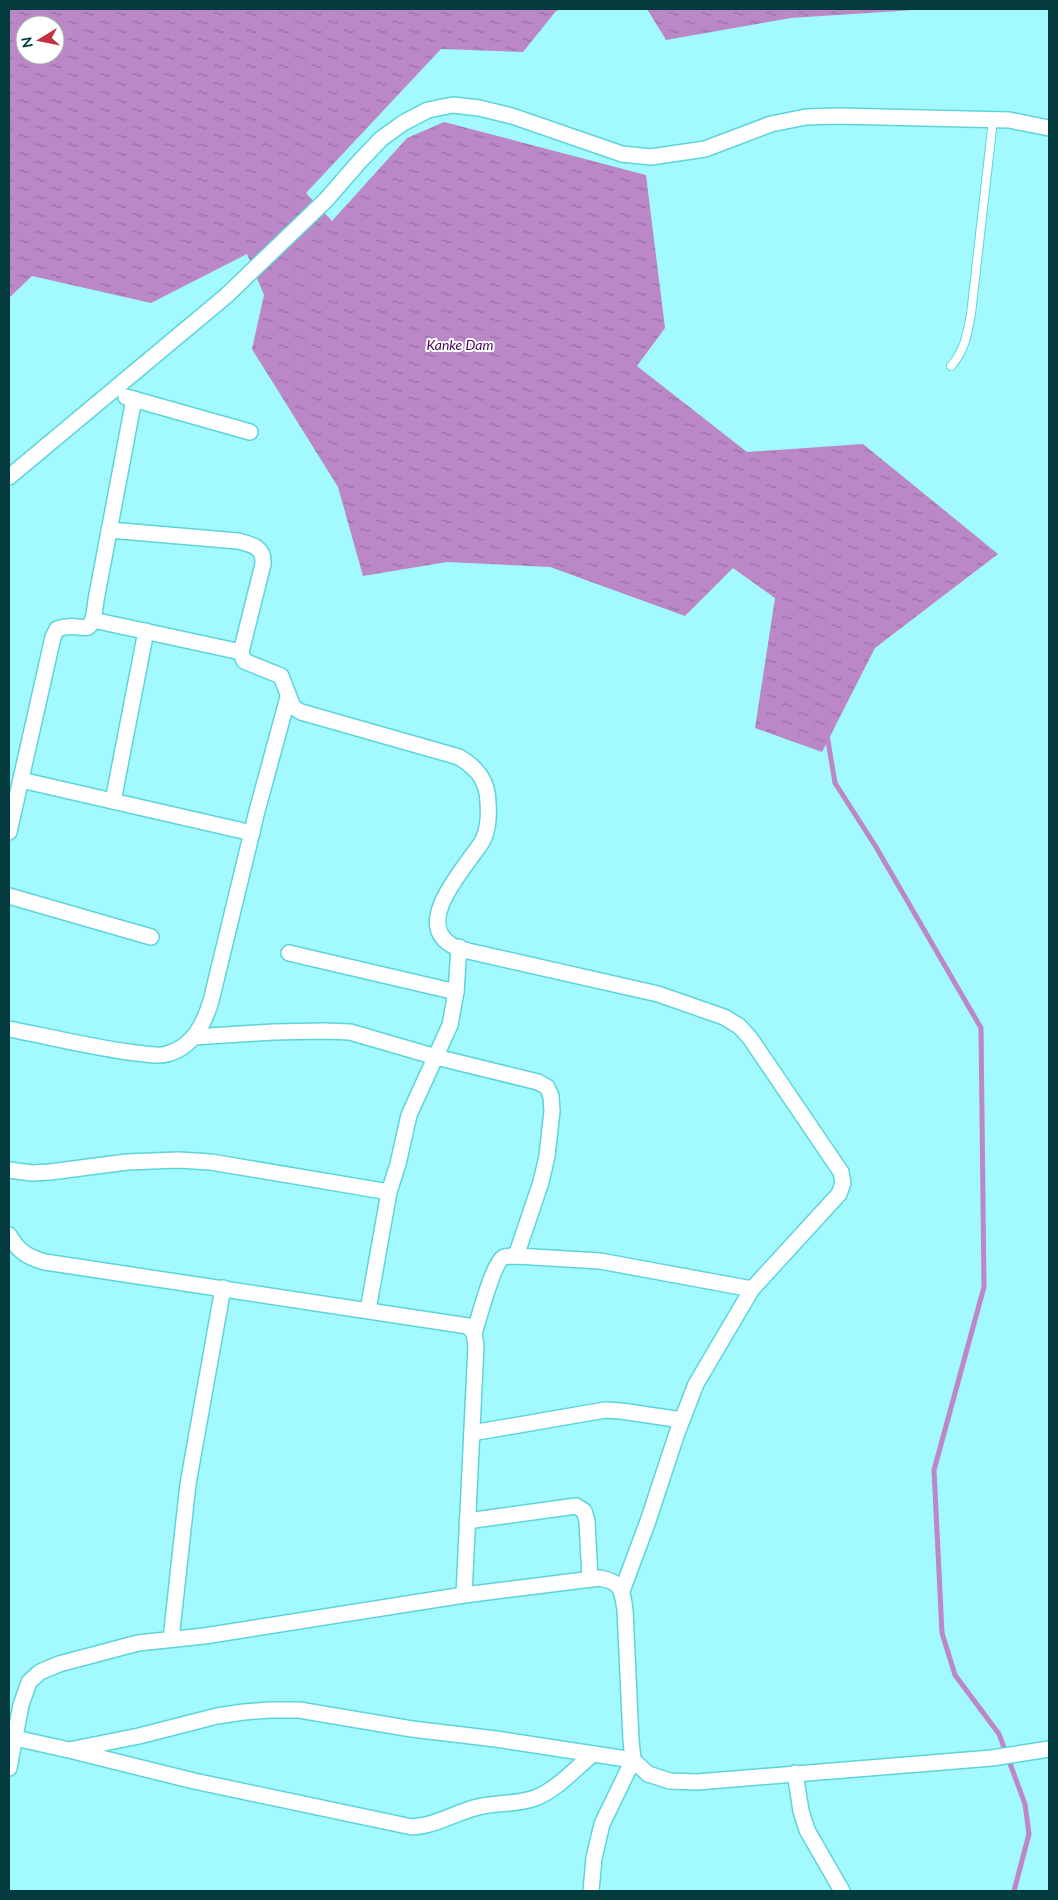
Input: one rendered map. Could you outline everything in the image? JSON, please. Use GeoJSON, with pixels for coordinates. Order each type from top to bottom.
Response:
{"type":"FeatureCollection","features":[{"type":"Feature","properties":{"kind":"street"},"geometry":{"type":"LineString","coordinates":[[9,477],[226,296],[326,200],[381,139],[403,123],[428,110],[453,105],[479,108],[512,116],[622,154],[651,157],[705,149],[770,124],[806,117],[838,116],[993,120],[1025,122],[1049,128]]}},
{"type":"Feature","properties":{"kind":"street"},"geometry":{"type":"LineString","coordinates":[[110,392],[250,432]]}},
{"type":"Feature","properties":{"kind":"street"},"geometry":{"type":"LineString","coordinates":[[9,832],[53,637],[57,629],[64,626],[83,628],[90,626],[94,620],[134,399]]}},
{"type":"Feature","properties":{"kind":"street"},"geometry":{"type":"LineString","coordinates":[[109,530],[238,541],[254,545],[261,550],[263,556],[241,652],[244,660],[281,676],[293,707],[301,712],[459,757],[473,766],[482,777],[488,796],[489,817],[484,838],[444,896],[439,910],[437,926],[442,936],[451,945],[658,994],[724,1017],[739,1026],[750,1038],[841,1172],[843,1183],[839,1194],[752,1288],[696,1384],[622,1591],[625,1610],[633,1760],[602,1824],[594,1858],[590,1891]]}},
{"type":"Feature","properties":{"kind":"street"},"geometry":{"type":"LineString","coordinates":[[94,620],[241,652]]}},
{"type":"Feature","properties":{"kind":"street"},"geometry":{"type":"LineString","coordinates":[[113,801],[146,631]]}},
{"type":"Feature","properties":{"kind":"street"},"geometry":{"type":"LineString","coordinates":[[9,1029],[121,1051],[166,1055],[180,1049],[194,1037],[204,1021],[211,1001],[252,833],[288,697]]}},
{"type":"Feature","properties":{"kind":"street"},"geometry":{"type":"LineString","coordinates":[[22,780],[252,833]]}},
{"type":"Feature","properties":{"kind":"street"},"geometry":{"type":"LineString","coordinates":[[9,896],[151,937]]}},
{"type":"Feature","properties":{"kind":"street"},"geometry":{"type":"LineString","coordinates":[[368,1310],[389,1192],[398,1164],[409,1116],[450,1025],[456,992],[458,947]]}},
{"type":"Feature","properties":{"kind":"street"},"geometry":{"type":"LineString","coordinates":[[289,953],[456,992]]}},
{"type":"Feature","properties":{"kind":"street"},"geometry":{"type":"LineString","coordinates":[[194,1037],[324,1030],[350,1032],[436,1057],[538,1082],[547,1087],[551,1096],[552,1111],[547,1156],[541,1182],[516,1256]]}},
{"type":"Feature","properties":{"kind":"street"},"geometry":{"type":"LineString","coordinates":[[9,1170],[41,1172],[127,1162],[178,1160],[203,1162],[389,1192]]}},
{"type":"Feature","properties":{"kind":"street"},"geometry":{"type":"LineString","coordinates":[[9,1235],[21,1252],[30,1258],[468,1326],[474,1333]]}},
{"type":"Feature","properties":{"kind":"street"},"geometry":{"type":"LineString","coordinates":[[464,1596],[476,1346],[474,1333],[498,1263],[504,1257],[516,1256],[600,1261],[752,1288]]}},
{"type":"Feature","properties":{"kind":"street"},"geometry":{"type":"LineString","coordinates":[[171,1639],[188,1484],[223,1288]]}},
{"type":"Feature","properties":{"kind":"street"},"geometry":{"type":"LineString","coordinates":[[472,1433],[605,1410],[682,1420]]}},
{"type":"Feature","properties":{"kind":"street"},"geometry":{"type":"LineString","coordinates":[[467,1521],[576,1506],[584,1511],[587,1521],[590,1579]]}},
{"type":"Feature","properties":{"kind":"street"},"geometry":{"type":"LineString","coordinates":[[9,1768],[12,1732],[29,1682],[40,1672],[59,1664],[138,1643],[204,1636],[464,1596],[590,1579],[612,1580],[622,1591]]}},
{"type":"Feature","properties":{"kind":"street"},"geometry":{"type":"LineString","coordinates":[[69,1750],[139,1736],[217,1716],[270,1710],[299,1710],[412,1729],[633,1760],[648,1774],[670,1781],[697,1782],[992,1758],[1049,1749]]}},
{"type":"Feature","properties":{"kind":"street"},"geometry":{"type":"LineString","coordinates":[[12,1732],[69,1750],[194,1782],[412,1827],[424,1827],[474,1808],[498,1803],[523,1802],[536,1798],[550,1790],[593,1754]]}},
{"type":"Feature","properties":{"kind":"street"},"geometry":{"type":"LineString","coordinates":[[795,1773],[801,1811],[807,1830],[842,1891]]}},
{"type":"Feature","properties":{"kind":"lane"},"geometry":{"type":"LineString","coordinates":[[950,366],[960,355],[966,339],[971,314],[993,120]]}},
{"type":"Feature","properties":{"kind":"water","name":"Kanke Dam"},"geometry":{"type":"Polygon","coordinates":[[[9,9],[562,9],[556,11],[523,52],[441,49],[306,193],[332,221],[407,138],[444,122],[646,175],[665,328],[637,366],[747,452],[863,444],[998,554],[875,648],[822,752],[755,728],[775,598],[733,568],[685,616],[550,567],[447,562],[363,576],[338,487],[252,349],[264,295],[247,254],[151,303],[32,276],[9,298],[9,9]]]}},
{"type":"Feature","properties":{"kind":"water"},"geometry":{"type":"Polygon","coordinates":[[[647,9],[929,9],[791,18],[666,40],[647,9]]]}},
{"type":"Feature","properties":{"kind":"waterway"},"geometry":{"type":"LineString","coordinates":[[827,735],[835,783],[876,847],[981,1028],[984,1287],[934,1470],[942,1633],[955,1675],[999,1734],[1025,1804],[1029,1834],[1014,1891]]}}]}
